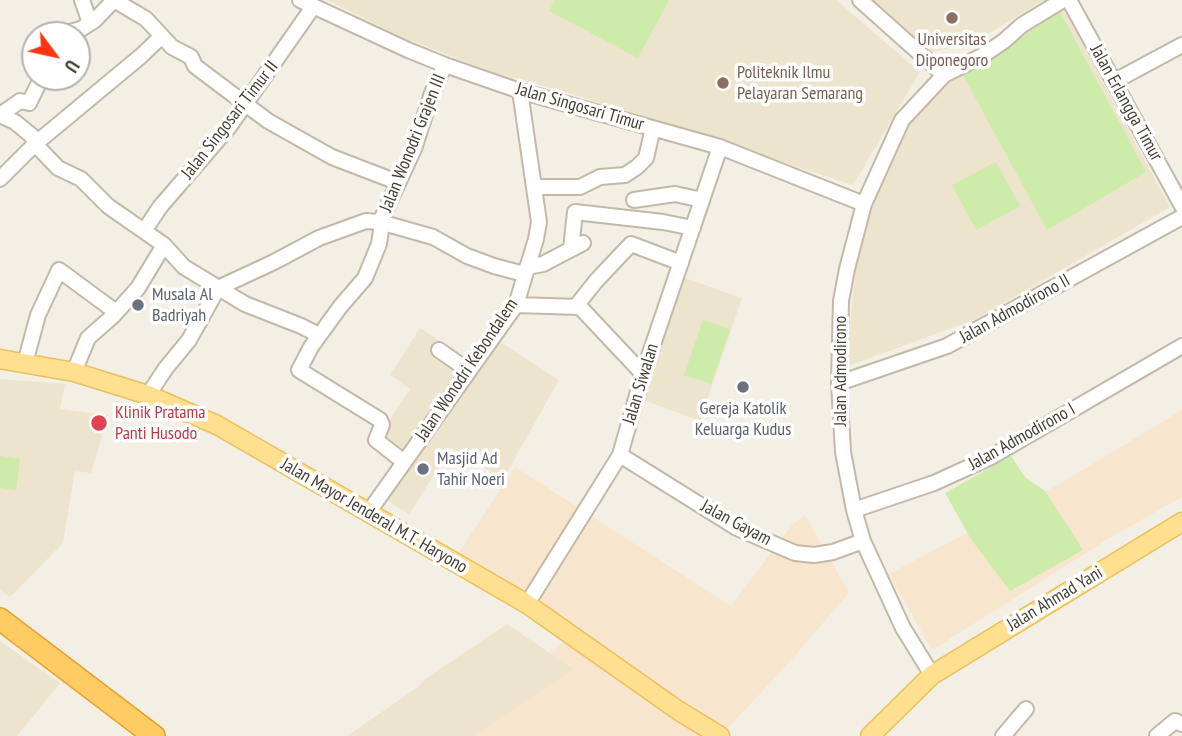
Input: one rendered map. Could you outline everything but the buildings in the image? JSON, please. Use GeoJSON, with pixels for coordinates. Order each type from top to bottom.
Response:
{"type":"FeatureCollection","features":[{"type":"Feature","properties":{"kind":"highway"},"geometry":{"type":"LineString","coordinates":[[0,619],[154,736]]}},
{"type":"Feature","properties":{"kind":"main road","name":"Jalan Mayor Jenderal M.T. Haryono"},"geometry":{"type":"LineString","coordinates":[[0,359],[74,372],[148,395],[216,425],[527,604],[679,711],[720,736]]}},
{"type":"Feature","properties":{"kind":"main road","name":"Jalan Ahmad Yani"},"geometry":{"type":"LineString","coordinates":[[870,736],[931,676],[1182,522]]}},
{"type":"Feature","properties":{"kind":"street"},"geometry":{"type":"LineString","coordinates":[[82,0],[89,21]]}},
{"type":"Feature","properties":{"kind":"street"},"geometry":{"type":"LineString","coordinates":[[91,22],[114,0],[146,19],[172,47],[191,57],[195,66],[287,132],[332,157],[397,182]]}},
{"type":"Feature","properties":{"kind":"street"},"geometry":{"type":"LineString","coordinates":[[860,0],[944,75],[982,56],[1022,25],[1063,0]]}},
{"type":"Feature","properties":{"kind":"street","name":"Jalan Erlangga Timur"},"geometry":{"type":"LineString","coordinates":[[1069,0],[1182,206]]}},
{"type":"Feature","properties":{"kind":"street","name":"Jalan Singosari Timur"},"geometry":{"type":"LineString","coordinates":[[307,4],[445,65],[520,91],[720,147],[864,204]]}},
{"type":"Feature","properties":{"kind":"street","name":"Jalan Singosari Timur II"},"geometry":{"type":"LineString","coordinates":[[144,231],[160,207],[208,154],[245,104],[307,4]]}},
{"type":"Feature","properties":{"kind":"street"},"geometry":{"type":"LineString","coordinates":[[0,179],[35,144],[162,36]]}},
{"type":"Feature","properties":{"kind":"street"},"geometry":{"type":"LineString","coordinates":[[1115,82],[1182,45]]}},
{"type":"Feature","properties":{"kind":"street","name":"Jalan Wonodri Grajen III"},"geometry":{"type":"LineString","coordinates":[[381,222],[414,149],[432,93],[445,65]]}},
{"type":"Feature","properties":{"kind":"street","name":"Jalan Admodirono"},"geometry":{"type":"LineString","coordinates":[[931,676],[903,628],[863,541],[843,452],[839,383],[841,301],[864,204],[902,120],[944,75]]}},
{"type":"Feature","properties":{"kind":"street"},"geometry":{"type":"LineString","coordinates":[[35,91],[29,103],[20,101],[0,115],[15,122],[32,136],[35,144],[58,168],[81,179],[108,206],[164,245],[184,267],[245,303],[319,335]]}},
{"type":"Feature","properties":{"kind":"street","name":"Jalan Wonodri Kebondalem"},"geometry":{"type":"LineString","coordinates":[[368,513],[516,305],[536,239],[538,222],[520,91]]}},
{"type":"Feature","properties":{"kind":"street"},"geometry":{"type":"LineString","coordinates":[[534,187],[580,187],[600,177],[625,175],[646,158],[653,128]]}},
{"type":"Feature","properties":{"kind":"street","name":"Jalan Siwalan"},"geometry":{"type":"LineString","coordinates":[[527,604],[620,454],[643,374],[720,147]]}},
{"type":"Feature","properties":{"kind":"street"},"geometry":{"type":"LineString","coordinates":[[634,200],[675,194],[702,200]]}},
{"type":"Feature","properties":{"kind":"street"},"geometry":{"type":"LineString","coordinates":[[525,270],[577,246],[575,212],[692,228]]}},
{"type":"Feature","properties":{"kind":"street","name":"Jalan Admodirono II"},"geometry":{"type":"LineString","coordinates":[[839,383],[947,346],[1182,217]]}},
{"type":"Feature","properties":{"kind":"street","name":"Jalan Wonodri Grajen III"},"geometry":{"type":"LineString","coordinates":[[218,288],[319,238],[366,221],[381,222],[433,237],[467,256],[494,266],[525,270]]}},
{"type":"Feature","properties":{"kind":"street"},"geometry":{"type":"LineString","coordinates":[[381,222],[379,244],[365,278],[319,335],[299,367],[300,372],[380,421],[382,425],[376,440],[404,462]]}},
{"type":"Feature","properties":{"kind":"street"},"geometry":{"type":"LineString","coordinates":[[576,305],[631,244],[681,263]]}},
{"type":"Feature","properties":{"kind":"street"},"geometry":{"type":"LineString","coordinates":[[74,372],[88,338],[138,288],[164,245]]}},
{"type":"Feature","properties":{"kind":"street"},"geometry":{"type":"LineString","coordinates":[[25,363],[38,315],[59,270],[116,312]]}},
{"type":"Feature","properties":{"kind":"street"},"geometry":{"type":"LineString","coordinates":[[148,395],[190,340],[218,288]]}},
{"type":"Feature","properties":{"kind":"street"},"geometry":{"type":"LineString","coordinates":[[516,305],[576,305],[643,374]]}},
{"type":"Feature","properties":{"kind":"street","name":"Jalan Admodirono I"},"geometry":{"type":"LineString","coordinates":[[854,510],[934,483],[991,457],[1182,346]]}},
{"type":"Feature","properties":{"kind":"street"},"geometry":{"type":"LineString","coordinates":[[439,350],[469,371]]}},
{"type":"Feature","properties":{"kind":"street","name":"Jalan Gayam"},"geometry":{"type":"LineString","coordinates":[[620,454],[737,528],[795,552],[814,555],[833,552],[863,541]]}},
{"type":"Feature","properties":{"kind":"street"},"geometry":{"type":"LineString","coordinates":[[1003,736],[1026,709]]}},
{"type":"Feature","properties":{"kind":"street"},"geometry":{"type":"LineString","coordinates":[[1157,736],[1179,722]]}},
{"type":"Feature","properties":{"kind":"shaded area","name":"Politeknik Ilmu Pelayaran Semarang"},"geometry":{"type":"Polygon","coordinates":[[[327,0],[836,0],[920,72],[853,185],[572,94],[492,72],[399,36],[327,0]]]}},
{"type":"Feature","properties":{"kind":"shaded area","name":"Universitas Diponegoro"},"geometry":{"type":"Polygon","coordinates":[[[866,0],[1044,0],[984,36],[961,46],[932,52],[866,0]]]}},
{"type":"Feature","properties":{"kind":"shaded area"},"geometry":{"type":"Polygon","coordinates":[[[1064,9],[1170,207],[976,319],[846,367],[857,255],[901,125],[953,80],[1064,9]]]}},
{"type":"Feature","properties":{"kind":"shaded area"},"geometry":{"type":"Polygon","coordinates":[[[685,278],[742,298],[700,421],[643,400],[685,278]]]}},
{"type":"Feature","properties":{"kind":"shaded area"},"geometry":{"type":"Polygon","coordinates":[[[420,328],[470,361],[489,335],[559,380],[503,479],[451,448],[409,514],[385,499],[410,461],[377,439],[410,389],[390,375],[420,328]]]}},
{"type":"Feature","properties":{"kind":"shaded area"},"geometry":{"type":"Polygon","coordinates":[[[0,379],[65,384],[60,409],[108,415],[91,473],[75,471],[63,543],[10,597],[0,590],[0,379]]]}},
{"type":"Feature","properties":{"kind":"shaded area"},"geometry":{"type":"Polygon","coordinates":[[[1182,410],[1182,497],[1116,534],[932,650],[889,574],[1061,483],[1182,410]]]}},
{"type":"Feature","properties":{"kind":"shaded area"},"geometry":{"type":"Polygon","coordinates":[[[515,467],[731,606],[792,525],[805,515],[849,593],[782,670],[727,729],[717,736],[449,736],[573,635],[459,552],[515,467]]]}},
{"type":"Feature","properties":{"kind":"shaded area"},"geometry":{"type":"Polygon","coordinates":[[[507,624],[573,669],[473,736],[347,736],[418,687],[425,679],[507,624]]]}},
{"type":"Feature","properties":{"kind":"shaded area"},"geometry":{"type":"Polygon","coordinates":[[[0,641],[60,683],[17,736],[0,736],[0,641]]]}},
{"type":"Feature","properties":{"kind":"green space"},"geometry":{"type":"Polygon","coordinates":[[[555,0],[669,0],[638,58],[549,11],[555,0]]]}},
{"type":"Feature","properties":{"kind":"green space"},"geometry":{"type":"Polygon","coordinates":[[[1060,12],[1146,172],[1047,230],[963,75],[1060,12]]]}},
{"type":"Feature","properties":{"kind":"green space"},"geometry":{"type":"Polygon","coordinates":[[[996,162],[1020,206],[976,230],[952,185],[996,162]]]}},
{"type":"Feature","properties":{"kind":"green space"},"geometry":{"type":"Polygon","coordinates":[[[703,320],[730,329],[711,384],[684,375],[703,320]]]}},
{"type":"Feature","properties":{"kind":"green space"},"geometry":{"type":"Polygon","coordinates":[[[0,456],[20,459],[16,490],[0,488],[0,456]]]}},
{"type":"Feature","properties":{"kind":"green space"},"geometry":{"type":"Polygon","coordinates":[[[1011,456],[1025,477],[1045,491],[1083,550],[1010,591],[971,539],[945,493],[1011,456]]]}},
{"type":"Feature","properties":{"kind":"place","name":"Universitas Diponegoro"},"geometry":{"type":"Point","coordinates":[952,18]}},
{"type":"Feature","properties":{"kind":"place","name":"Politeknik Ilmu Pelayaran Semarang"},"geometry":{"type":"Point","coordinates":[723,83]}},
{"type":"Feature","properties":{"kind":"place","name":"Musala Al Badriyah"},"geometry":{"type":"Point","coordinates":[138,305]}},
{"type":"Feature","properties":{"kind":"place","name":"Gereja Katolik Keluarga Kudus"},"geometry":{"type":"Point","coordinates":[743,387]}},
{"type":"Feature","properties":{"kind":"place","name":"Klinik Pratama Panti Husodo"},"geometry":{"type":"Point","coordinates":[99,423]}},
{"type":"Feature","properties":{"kind":"place","name":"Masjid Ad Tahir Noeri"},"geometry":{"type":"Point","coordinates":[423,469]}}]}
